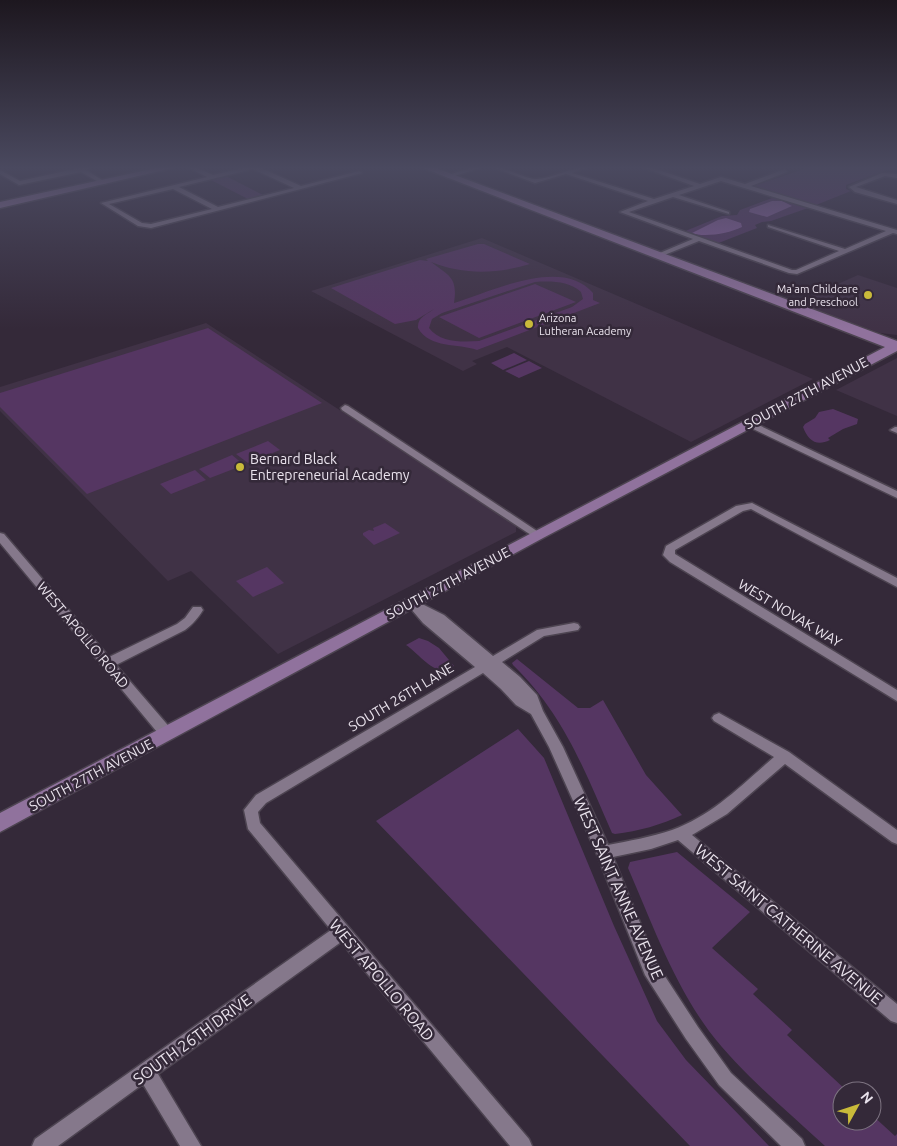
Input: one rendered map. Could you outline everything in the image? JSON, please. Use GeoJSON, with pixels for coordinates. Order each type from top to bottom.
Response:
{"type":"FeatureCollection","features":[{"type":"Feature","properties":{"kind":"main road"},"geometry":{"type":"LineString","coordinates":[[567,221],[896,346]]}},
{"type":"Feature","properties":{"kind":"main road","name":"SOUTH 27TH AVENUE"},"geometry":{"type":"LineString","coordinates":[[0,823],[538,534],[896,346]]}},
{"type":"Feature","properties":{"kind":"street"},"geometry":{"type":"LineString","coordinates":[[136,221],[144,226],[163,221]]}},
{"type":"Feature","properties":{"kind":"street"},"geometry":{"type":"LineString","coordinates":[[648,221],[791,272],[797,272],[894,231]]}},
{"type":"Feature","properties":{"kind":"street"},"geometry":{"type":"LineString","coordinates":[[863,221],[894,231]]}},
{"type":"Feature","properties":{"kind":"street"},"geometry":{"type":"LineString","coordinates":[[770,226],[845,251]]}},
{"type":"Feature","properties":{"kind":"street"},"geometry":{"type":"LineString","coordinates":[[653,254],[694,239]]}},
{"type":"Feature","properties":{"kind":"street"},"geometry":{"type":"LineString","coordinates":[[345,408],[538,534]]}},
{"type":"Feature","properties":{"kind":"street"},"geometry":{"type":"LineString","coordinates":[[748,423],[897,495]]}},
{"type":"Feature","properties":{"kind":"street","name":"WEST NOVAK WAY"},"geometry":{"type":"LineString","coordinates":[[897,582],[758,508],[747,506],[740,508],[670,548],[669,555],[682,565],[897,696]]}},
{"type":"Feature","properties":{"kind":"street","name":"WEST APOLLO ROAD"},"geometry":{"type":"LineString","coordinates":[[0,536],[166,734]]}},
{"type":"Feature","properties":{"kind":"street","name":"WEST SAINT ANNE AVENUE"},"geometry":{"type":"LineString","coordinates":[[412,603],[427,620],[488,664],[521,702],[536,711],[556,747],[604,852],[651,969],[692,1034],[725,1079],[795,1146]]}},
{"type":"Feature","properties":{"kind":"street"},"geometry":{"type":"LineString","coordinates":[[107,664],[181,628],[197,610]]}},
{"type":"Feature","properties":{"kind":"street","name":"SOUTH 26TH LANE"},"geometry":{"type":"LineString","coordinates":[[251,810],[261,799],[541,633],[574,627]]}},
{"type":"Feature","properties":{"kind":"street"},"geometry":{"type":"LineString","coordinates":[[719,718],[784,756],[897,838]]}},
{"type":"Feature","properties":{"kind":"street"},"geometry":{"type":"LineString","coordinates":[[604,852],[650,843],[680,834],[720,812],[784,756]]}},
{"type":"Feature","properties":{"kind":"street","name":"WEST APOLLO ROAD"},"geometry":{"type":"LineString","coordinates":[[251,810],[253,825],[522,1146]]}},
{"type":"Feature","properties":{"kind":"street","name":"WEST SAINT CATHERINE AVENUE"},"geometry":{"type":"LineString","coordinates":[[680,834],[897,1015]]}},
{"type":"Feature","properties":{"kind":"street","name":"SOUTH 26TH DRIVE"},"geometry":{"type":"LineString","coordinates":[[42,1146],[341,932]]}},
{"type":"Feature","properties":{"kind":"street"},"geometry":{"type":"LineString","coordinates":[[146,1072],[190,1146]]}},
{"type":"Feature","properties":{"kind":"shaded area"},"geometry":{"type":"Polygon","coordinates":[[[709,221],[767,221],[755,225],[757,228],[716,244],[683,232],[709,221]]]}},
{"type":"Feature","properties":{"kind":"shaded area"},"geometry":{"type":"Polygon","coordinates":[[[715,221],[736,221],[741,223],[742,227],[717,234],[703,235],[692,233],[715,221]]]}},
{"type":"Feature","properties":{"kind":"shaded area","name":"Arizona Lutheran Academy"},"geometry":{"type":"Polygon","coordinates":[[[482,238],[813,379],[691,442],[507,347],[472,361],[477,364],[463,371],[311,291],[482,238]]]}},
{"type":"Feature","properties":{"kind":"shaded area"},"geometry":{"type":"Polygon","coordinates":[[[478,244],[484,244],[530,264],[505,270],[480,272],[455,269],[431,262],[451,278],[455,288],[454,303],[525,280],[563,277],[580,282],[593,293],[593,300],[600,303],[477,350],[437,342],[423,335],[418,328],[419,321],[434,309],[416,320],[395,324],[331,288],[420,260],[428,261],[426,259],[478,244]],[[535,282],[442,313],[432,319],[429,328],[439,336],[452,341],[479,341],[572,307],[583,299],[581,292],[576,288],[560,282],[535,282]]]}},
{"type":"Feature","properties":{"kind":"shaded area"},"geometry":{"type":"Polygon","coordinates":[[[858,275],[897,288],[897,335],[880,333],[795,303],[858,275]]]}},
{"type":"Feature","properties":{"kind":"shaded area"},"geometry":{"type":"Polygon","coordinates":[[[535,284],[576,302],[479,338],[439,317],[535,284]]]}},
{"type":"Feature","properties":{"kind":"shaded area","name":"Bernard Black Entrepreneurial Academy"},"geometry":{"type":"Polygon","coordinates":[[[206,323],[513,523],[516,526],[516,532],[278,654],[191,571],[168,581],[0,411],[0,387],[206,323]]]}},
{"type":"Feature","properties":{"kind":"shaded area"},"geometry":{"type":"Polygon","coordinates":[[[208,328],[322,403],[87,494],[0,407],[0,393],[208,328]]]}},
{"type":"Feature","properties":{"kind":"shaded area"},"geometry":{"type":"Polygon","coordinates":[[[514,353],[527,360],[503,370],[491,363],[514,353]]]}},
{"type":"Feature","properties":{"kind":"shaded area"},"geometry":{"type":"Polygon","coordinates":[[[897,358],[897,416],[836,390],[897,358]]]}},
{"type":"Feature","properties":{"kind":"shaded area"},"geometry":{"type":"Polygon","coordinates":[[[529,361],[542,368],[519,378],[505,371],[529,361]]]}},
{"type":"Feature","properties":{"kind":"shaded area"},"geometry":{"type":"Polygon","coordinates":[[[833,409],[858,419],[857,424],[843,429],[825,442],[821,443],[810,439],[803,427],[805,424],[815,418],[819,412],[833,409]]]}},
{"type":"Feature","properties":{"kind":"shaded area"},"geometry":{"type":"Polygon","coordinates":[[[268,441],[280,450],[248,463],[236,454],[268,441]]]}},
{"type":"Feature","properties":{"kind":"shaded area"},"geometry":{"type":"Polygon","coordinates":[[[232,455],[244,465],[210,478],[199,469],[232,455]]]}},
{"type":"Feature","properties":{"kind":"shaded area"},"geometry":{"type":"Polygon","coordinates":[[[195,470],[206,480],[171,494],[160,484],[195,470]]]}},
{"type":"Feature","properties":{"kind":"shaded area"},"geometry":{"type":"Polygon","coordinates":[[[385,523],[400,533],[374,545],[363,535],[363,533],[369,530],[374,531],[373,528],[385,523]]]}},
{"type":"Feature","properties":{"kind":"shaded area"},"geometry":{"type":"Polygon","coordinates":[[[267,567],[284,583],[253,597],[236,581],[267,567]]]}},
{"type":"Feature","properties":{"kind":"shaded area"},"geometry":{"type":"Polygon","coordinates":[[[419,638],[439,648],[454,666],[448,670],[435,668],[406,645],[419,638]]]}},
{"type":"Feature","properties":{"kind":"shaded area"},"geometry":{"type":"Polygon","coordinates":[[[517,659],[578,708],[590,708],[603,700],[646,775],[682,815],[641,829],[612,833],[571,744],[546,703],[513,665],[512,663],[517,659]]]}},
{"type":"Feature","properties":{"kind":"shaded area"},"geometry":{"type":"Polygon","coordinates":[[[518,729],[544,758],[614,926],[657,1021],[686,1060],[769,1146],[690,1146],[376,821],[518,729]]]}},
{"type":"Feature","properties":{"kind":"shaded area"},"geometry":{"type":"Polygon","coordinates":[[[677,852],[750,912],[712,948],[758,989],[753,994],[792,1030],[787,1035],[836,1081],[832,1081],[832,1131],[882,1131],[882,1124],[895,1136],[897,1134],[897,1146],[825,1146],[735,1062],[709,1031],[685,993],[655,931],[628,868],[630,862],[677,852]]]}},
{"type":"Feature","properties":{"kind":"place","name":"Ma'am Childcare and Preschool"},"geometry":{"type":"Point","coordinates":[868,295]}},
{"type":"Feature","properties":{"kind":"place","name":"Arizona Lutheran Academy"},"geometry":{"type":"Point","coordinates":[529,324]}},
{"type":"Feature","properties":{"kind":"place","name":"Bernard Black Entrepreneurial Academy"},"geometry":{"type":"Point","coordinates":[240,467]}}]}
